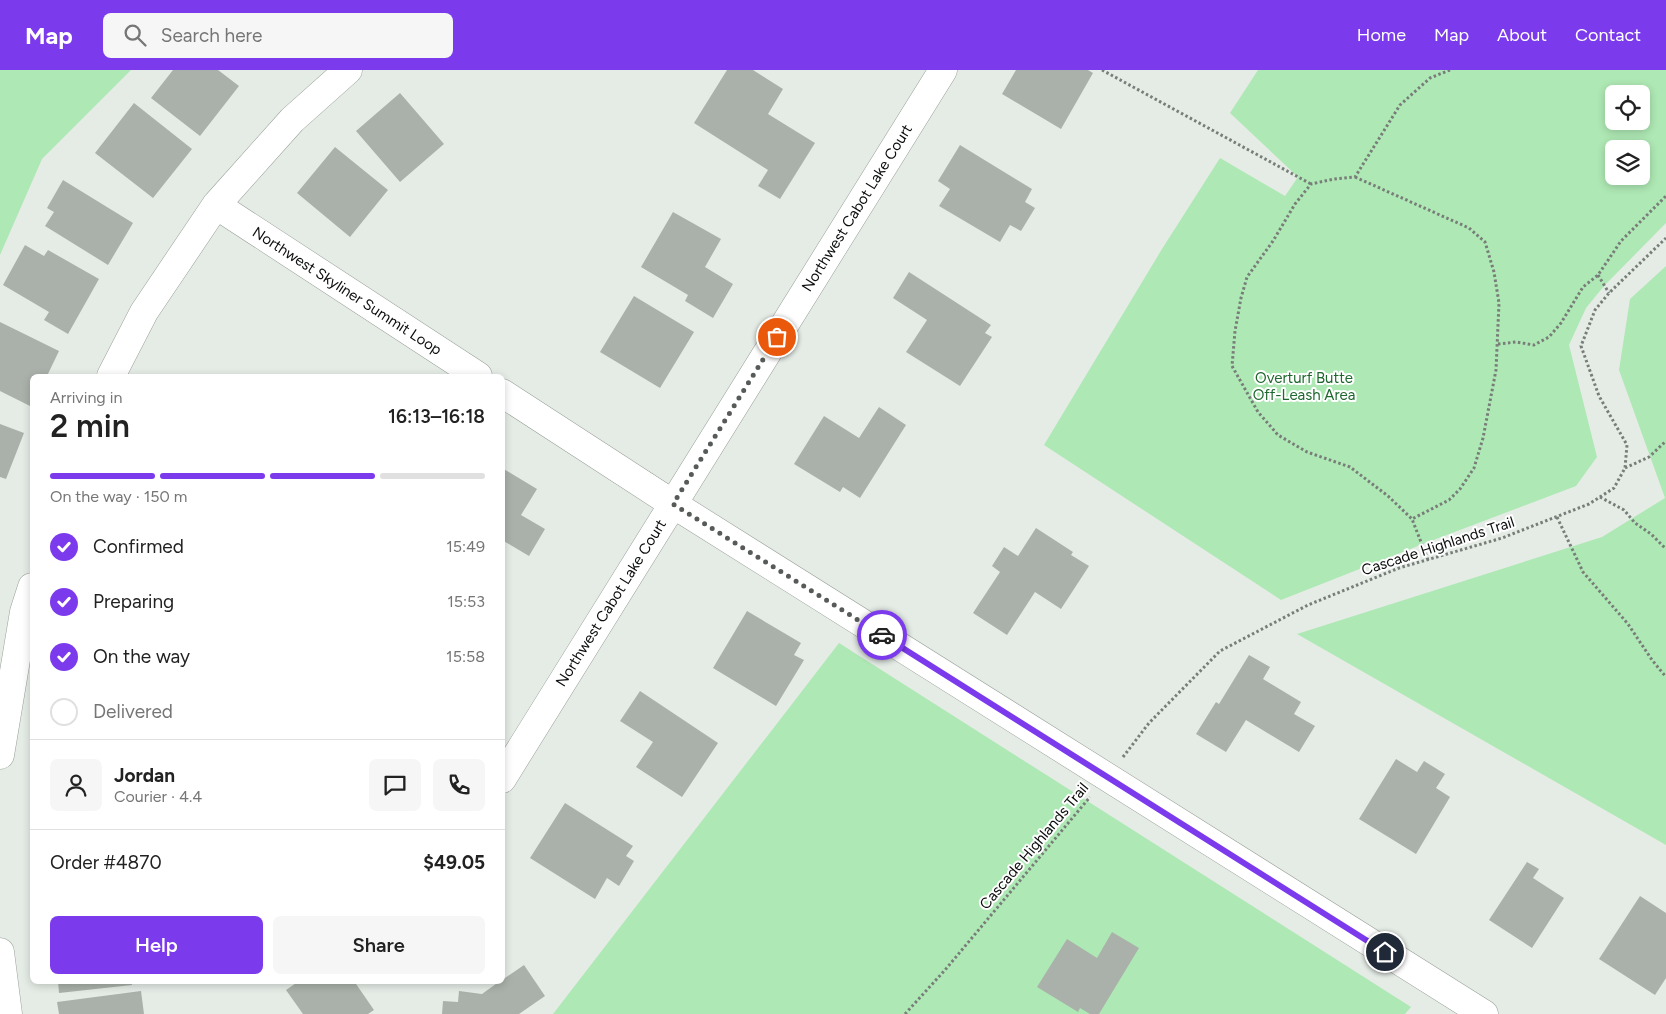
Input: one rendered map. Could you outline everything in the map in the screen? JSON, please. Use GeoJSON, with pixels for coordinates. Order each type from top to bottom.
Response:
{"type":"FeatureCollection","features":[{"type":"Feature","properties":{"kind":"street"},"geometry":{"type":"LineString","coordinates":[[112,374],[144,312],[216,205],[292,120],[348,70]]}},
{"type":"Feature","properties":{"kind":"street","name":"Northwest Cabot Lake Court"},"geometry":{"type":"LineString","coordinates":[[505,774],[943,70]]}},
{"type":"Feature","properties":{"kind":"street","name":"Northwest Skyliner Summit Loop"},"geometry":{"type":"LineString","coordinates":[[216,205],[475,374]]}},
{"type":"Feature","properties":{"kind":"street"},"geometry":{"type":"LineString","coordinates":[[505,394],[673,504],[1484,1014]]}},
{"type":"Feature","properties":{"kind":"street"},"geometry":{"type":"LineString","coordinates":[[0,755],[24,612],[30,593]]}},
{"type":"Feature","properties":{"kind":"street"},"geometry":{"type":"LineString","coordinates":[[0,952],[8,1014]]}},
{"type":"Feature","properties":{"kind":"path"},"geometry":{"type":"LineString","coordinates":[[1102,70],[1311,184]]}},
{"type":"Feature","properties":{"kind":"path"},"geometry":{"type":"LineString","coordinates":[[1355,178],[1400,105],[1430,78],[1450,70]]}},
{"type":"Feature","properties":{"kind":"path"},"geometry":{"type":"LineString","coordinates":[[1412,519],[1449,500],[1460,489],[1474,468],[1483,438],[1496,370],[1499,303],[1494,272],[1485,242],[1469,228],[1355,178],[1334,179],[1311,184],[1295,204],[1273,241],[1247,277],[1234,331],[1232,366],[1258,412],[1278,435],[1307,452],[1350,467],[1388,496],[1412,519],[1428,560]]}},
{"type":"Feature","properties":{"kind":"path"},"geometry":{"type":"LineString","coordinates":[[1498,344],[1516,342],[1534,344],[1549,337],[1561,323],[1583,286],[1598,275],[1621,242],[1666,196]]}},
{"type":"Feature","properties":{"kind":"path"},"geometry":{"type":"LineString","coordinates":[[1666,238],[1608,293],[1595,310],[1581,346],[1599,396],[1626,445],[1625,468],[1649,457],[1666,441]]}},
{"type":"Feature","properties":{"kind":"path"},"geometry":{"type":"LineString","coordinates":[[1598,275],[1608,293]]}},
{"type":"Feature","properties":{"kind":"path","name":"Cascade Highlands Trail"},"geometry":{"type":"LineString","coordinates":[[905,1014],[945,970],[1150,723],[1220,651],[1308,605],[1399,568],[1502,538],[1589,504],[1614,488],[1625,468]]}},
{"type":"Feature","properties":{"kind":"path"},"geometry":{"type":"LineString","coordinates":[[1600,497],[1624,510],[1635,523],[1651,534],[1666,549]]}},
{"type":"Feature","properties":{"kind":"path"},"geometry":{"type":"LineString","coordinates":[[1557,517],[1583,572],[1628,624],[1666,677]]}},
{"type":"Feature","properties":{"kind":"green space"},"geometry":{"type":"Polygon","coordinates":[[[0,70],[131,70],[42,159],[0,255],[0,70]]]}},
{"type":"Feature","properties":{"kind":"green space","name":"Overturf Butte Off-Leash Area"},"geometry":{"type":"Polygon","coordinates":[[[1258,70],[1666,70],[1666,223],[1604,286],[1586,308],[1569,345],[1597,457],[1576,486],[1281,600],[1044,445],[1162,249],[1220,158],[1285,196],[1298,177],[1230,113],[1258,70]]]}},
{"type":"Feature","properties":{"kind":"green space"},"geometry":{"type":"Polygon","coordinates":[[[1666,266],[1666,845],[1297,634],[1602,537],[1665,498],[1619,370],[1630,299],[1666,266]]]}},
{"type":"Feature","properties":{"kind":"green space"},"geometry":{"type":"Polygon","coordinates":[[[839,643],[1411,1007],[1405,1014],[553,1014],[839,643]]]}},
{"type":"Feature","properties":{"kind":"building"},"geometry":{"type":"Polygon","coordinates":[[[173,70],[218,70],[239,86],[200,136],[151,98],[173,70]]]}},
{"type":"Feature","properties":{"kind":"building"},"geometry":{"type":"Polygon","coordinates":[[[727,70],[753,70],[783,89],[768,114],[815,143],[780,199],[758,186],[768,170],[694,123],[727,70]]]}},
{"type":"Feature","properties":{"kind":"building"},"geometry":{"type":"Polygon","coordinates":[[[1016,70],[1088,70],[1093,73],[1061,129],[1002,94],[1016,70]]]}},
{"type":"Feature","properties":{"kind":"building"},"geometry":{"type":"Polygon","coordinates":[[[400,93],[444,144],[400,182],[356,131],[400,93]]]}},
{"type":"Feature","properties":{"kind":"building"},"geometry":{"type":"Polygon","coordinates":[[[134,103],[192,149],[153,198],[95,153],[134,103]]]}},
{"type":"Feature","properties":{"kind":"building"},"geometry":{"type":"Polygon","coordinates":[[[960,145],[1032,189],[1025,202],[1035,208],[1021,231],[1010,225],[1000,242],[939,206],[950,189],[938,181],[960,145]]]}},
{"type":"Feature","properties":{"kind":"building"},"geometry":{"type":"Polygon","coordinates":[[[335,147],[388,190],[350,237],[297,193],[335,147]]]}},
{"type":"Feature","properties":{"kind":"building"},"geometry":{"type":"Polygon","coordinates":[[[63,180],[133,223],[108,265],[45,226],[54,212],[47,208],[63,180]]]}},
{"type":"Feature","properties":{"kind":"building"},"geometry":{"type":"Polygon","coordinates":[[[673,212],[721,239],[705,267],[733,284],[713,318],[685,301],[688,295],[641,267],[673,212]]]}},
{"type":"Feature","properties":{"kind":"building"},"geometry":{"type":"Polygon","coordinates":[[[25,245],[44,256],[48,250],[99,279],[68,334],[44,320],[49,312],[3,285],[25,245]]]}},
{"type":"Feature","properties":{"kind":"building"},"geometry":{"type":"Polygon","coordinates":[[[909,272],[991,325],[985,333],[992,337],[960,386],[906,352],[927,320],[893,298],[909,272]]]}},
{"type":"Feature","properties":{"kind":"building"},"geometry":{"type":"Polygon","coordinates":[[[634,296],[694,332],[660,388],[600,352],[634,296]]]}},
{"type":"Feature","properties":{"kind":"building"},"geometry":{"type":"Polygon","coordinates":[[[0,322],[59,351],[48,374],[30,374],[30,406],[0,391],[0,322]]]}},
{"type":"Feature","properties":{"kind":"building"},"geometry":{"type":"Polygon","coordinates":[[[879,407],[906,425],[860,498],[843,487],[840,492],[794,464],[824,416],[859,438],[879,407]]]}},
{"type":"Feature","properties":{"kind":"building"},"geometry":{"type":"Polygon","coordinates":[[[0,424],[24,433],[6,479],[0,477],[0,424]]]}},
{"type":"Feature","properties":{"kind":"building"},"geometry":{"type":"Polygon","coordinates":[[[505,470],[537,489],[521,515],[545,529],[529,556],[505,542],[505,470]]]}},
{"type":"Feature","properties":{"kind":"building"},"geometry":{"type":"Polygon","coordinates":[[[1036,528],[1073,552],[1071,555],[1089,566],[1061,609],[1035,592],[1007,635],[973,613],[1000,572],[992,566],[1004,547],[1018,556],[1036,528]]]}},
{"type":"Feature","properties":{"kind":"building"},"geometry":{"type":"Polygon","coordinates":[[[747,611],[801,643],[794,655],[804,660],[776,706],[713,668],[747,611]]]}},
{"type":"Feature","properties":{"kind":"building"},"geometry":{"type":"Polygon","coordinates":[[[1249,655],[1270,667],[1263,679],[1301,702],[1294,714],[1315,726],[1299,752],[1246,720],[1226,752],[1196,734],[1216,702],[1219,704],[1249,655]]]}},
{"type":"Feature","properties":{"kind":"building"},"geometry":{"type":"Polygon","coordinates":[[[640,691],[718,743],[682,797],[636,767],[653,742],[620,721],[640,691]]]}},
{"type":"Feature","properties":{"kind":"building"},"geometry":{"type":"Polygon","coordinates":[[[1396,759],[1417,772],[1424,761],[1445,774],[1436,788],[1450,797],[1416,854],[1359,819],[1396,759]]]}},
{"type":"Feature","properties":{"kind":"building"},"geometry":{"type":"Polygon","coordinates":[[[565,803],[633,846],[626,856],[634,861],[619,886],[607,878],[595,899],[530,858],[565,803]]]}},
{"type":"Feature","properties":{"kind":"building"},"geometry":{"type":"Polygon","coordinates":[[[1527,862],[1539,869],[1533,878],[1564,898],[1532,948],[1489,920],[1527,862]]]}},
{"type":"Feature","properties":{"kind":"building"},"geometry":{"type":"Polygon","coordinates":[[[1640,896],[1666,913],[1666,978],[1655,995],[1599,959],[1640,896]]]}},
{"type":"Feature","properties":{"kind":"building"},"geometry":{"type":"Polygon","coordinates":[[[1112,932],[1139,948],[1099,1014],[1090,1014],[1080,1008],[1078,1012],[1037,987],[1067,939],[1097,958],[1112,932]]]}},
{"type":"Feature","properties":{"kind":"building"},"geometry":{"type":"Polygon","coordinates":[[[524,965],[545,996],[519,1014],[442,1014],[443,1001],[458,1002],[459,991],[482,994],[496,984],[505,984],[505,978],[524,965]]]}},
{"type":"Feature","properties":{"kind":"building"},"geometry":{"type":"Polygon","coordinates":[[[58,984],[132,985],[59,993],[58,984]]]}},
{"type":"Feature","properties":{"kind":"building"},"geometry":{"type":"Polygon","coordinates":[[[295,984],[356,984],[374,1010],[368,1014],[303,1014],[286,990],[295,984]]]}},
{"type":"Feature","properties":{"kind":"building"},"geometry":{"type":"Polygon","coordinates":[[[141,991],[144,1014],[59,1014],[57,1002],[141,991]]]}},
{"type":"Feature","properties":{"kind":"way so far"},"geometry":{"type":"LineString","coordinates":[[777,337],[673,504],[882,635]]}},
{"type":"Feature","properties":{"kind":"route"},"geometry":{"type":"LineString","coordinates":[[882,635],[1385,952]]}}]}
